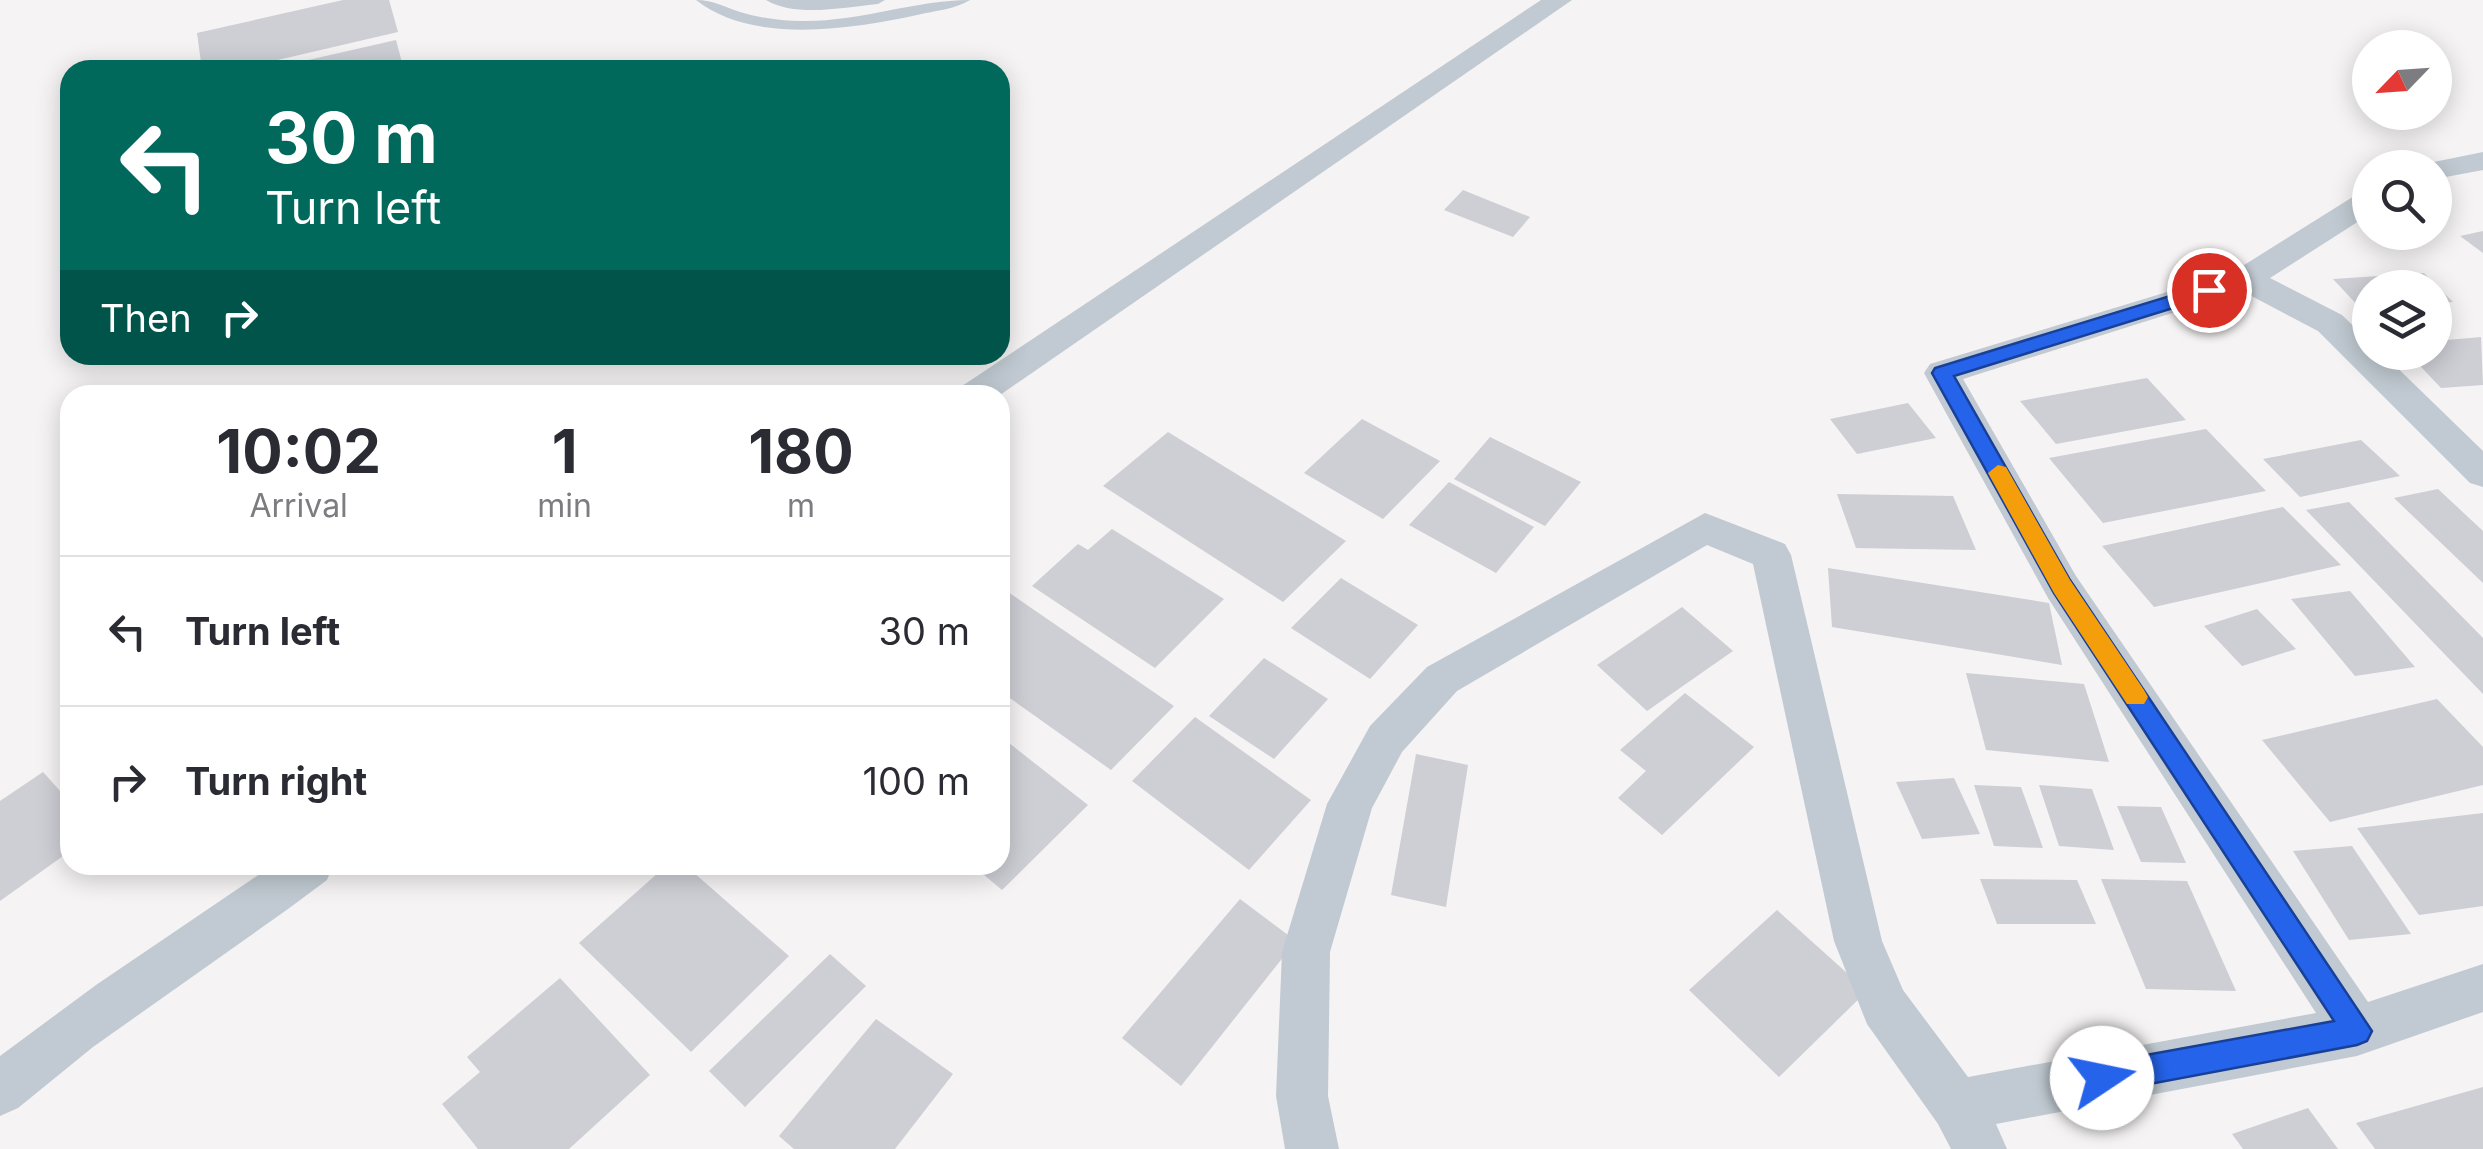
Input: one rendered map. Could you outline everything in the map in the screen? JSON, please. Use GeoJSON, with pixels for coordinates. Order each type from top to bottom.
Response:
{"type":"FeatureCollection","features":[{"type":"Feature","properties":{"kind":"street"},"geometry":{"type":"LineString","coordinates":[[990,385],[1559,0]]}},
{"type":"Feature","properties":{"kind":"street"},"geometry":{"type":"LineString","coordinates":[[2452,167],[2483,161]]}},
{"type":"Feature","properties":{"kind":"street"},"geometry":{"type":"LineString","coordinates":[[2352,211],[2245,279],[1942,373],[2062,587],[2357,1031]]}},
{"type":"Feature","properties":{"kind":"street"},"geometry":{"type":"LineString","coordinates":[[2245,279],[2330,323],[2483,473]]}},
{"type":"Feature","properties":{"kind":"street"},"geometry":{"type":"LineString","coordinates":[[1312,1149],[1302,1096],[1306,952],[1350,804],[1386,739],[1442,679],[1705,528],[1771,554],[1858,941],[1886,1007],[1969,1127],[2357,1031],[2483,988]]}},
{"type":"Feature","properties":{"kind":"street"},"geometry":{"type":"LineString","coordinates":[[0,1090],[56,1040],[297,875]]}},
{"type":"Feature","properties":{"kind":"lane"},"geometry":{"type":"LineString","coordinates":[[703,0],[745,16],[838,25],[873,22],[963,0]]}},
{"type":"Feature","properties":{"kind":"lane"},"geometry":{"type":"LineString","coordinates":[[773,0],[816,6],[878,0]]}},
{"type":"Feature","properties":{"kind":"building"},"geometry":{"type":"Polygon","coordinates":[[[343,0],[389,0],[398,32],[278,60],[201,60],[197,33],[343,0]]]}},
{"type":"Feature","properties":{"kind":"building"},"geometry":{"type":"Polygon","coordinates":[[[396,40],[401,60],[308,60],[396,40]]]}},
{"type":"Feature","properties":{"kind":"building"},"geometry":{"type":"Polygon","coordinates":[[[1463,190],[1530,217],[1513,237],[1444,210],[1463,190]]]}},
{"type":"Feature","properties":{"kind":"building"},"geometry":{"type":"Polygon","coordinates":[[[2483,231],[2483,253],[2460,236],[2483,231]]]}},
{"type":"Feature","properties":{"kind":"building"},"geometry":{"type":"Polygon","coordinates":[[[2352,278],[2352,299],[2333,279],[2352,278]]]}},
{"type":"Feature","properties":{"kind":"building"},"geometry":{"type":"Polygon","coordinates":[[[2481,337],[2483,385],[2441,388],[2424,370],[2452,370],[2452,340],[2481,337]]]}},
{"type":"Feature","properties":{"kind":"building"},"geometry":{"type":"Polygon","coordinates":[[[2147,378],[2186,420],[2056,444],[2020,401],[2147,378]]]}},
{"type":"Feature","properties":{"kind":"building"},"geometry":{"type":"Polygon","coordinates":[[[1908,403],[1936,438],[1857,454],[1830,419],[1908,403]]]}},
{"type":"Feature","properties":{"kind":"building"},"geometry":{"type":"Polygon","coordinates":[[[1362,419],[1440,461],[1383,519],[1304,473],[1362,419]]]}},
{"type":"Feature","properties":{"kind":"building"},"geometry":{"type":"Polygon","coordinates":[[[2206,429],[2266,491],[2103,523],[2049,458],[2206,429]]]}},
{"type":"Feature","properties":{"kind":"building"},"geometry":{"type":"Polygon","coordinates":[[[1168,432],[1346,541],[1283,602],[1103,486],[1168,432]]]}},
{"type":"Feature","properties":{"kind":"building"},"geometry":{"type":"Polygon","coordinates":[[[1490,437],[1581,482],[1545,526],[1454,479],[1490,437]]]}},
{"type":"Feature","properties":{"kind":"building"},"geometry":{"type":"Polygon","coordinates":[[[2361,440],[2400,476],[2300,497],[2263,459],[2361,440]]]}},
{"type":"Feature","properties":{"kind":"building"},"geometry":{"type":"Polygon","coordinates":[[[1449,482],[1534,527],[1496,573],[1409,525],[1449,482]]]}},
{"type":"Feature","properties":{"kind":"building"},"geometry":{"type":"Polygon","coordinates":[[[2438,489],[2483,531],[2483,583],[2394,498],[2438,489]]]}},
{"type":"Feature","properties":{"kind":"building"},"geometry":{"type":"Polygon","coordinates":[[[1837,494],[1953,496],[1976,550],[1856,548],[1837,494]]]}},
{"type":"Feature","properties":{"kind":"building"},"geometry":{"type":"Polygon","coordinates":[[[2349,502],[2483,638],[2483,694],[2306,510],[2349,502]]]}},
{"type":"Feature","properties":{"kind":"building"},"geometry":{"type":"Polygon","coordinates":[[[2283,507],[2341,565],[2154,607],[2102,546],[2283,507]]]}},
{"type":"Feature","properties":{"kind":"building"},"geometry":{"type":"Polygon","coordinates":[[[1112,529],[1224,599],[1155,668],[1032,586],[1078,544],[1088,550],[1112,529]]]}},
{"type":"Feature","properties":{"kind":"building"},"geometry":{"type":"Polygon","coordinates":[[[1828,568],[2049,603],[2062,665],[1832,627],[1828,568]]]}},
{"type":"Feature","properties":{"kind":"building"},"geometry":{"type":"Polygon","coordinates":[[[1341,578],[1418,625],[1370,679],[1291,628],[1341,578]]]}},
{"type":"Feature","properties":{"kind":"building"},"geometry":{"type":"Polygon","coordinates":[[[2350,591],[2415,667],[2355,676],[2291,599],[2350,591]]]}},
{"type":"Feature","properties":{"kind":"building"},"geometry":{"type":"Polygon","coordinates":[[[1010,593],[1174,706],[1111,770],[1010,698],[1010,593]]]}},
{"type":"Feature","properties":{"kind":"building"},"geometry":{"type":"Polygon","coordinates":[[[1682,607],[1733,651],[1647,711],[1597,665],[1682,607]]]}},
{"type":"Feature","properties":{"kind":"building"},"geometry":{"type":"Polygon","coordinates":[[[2257,609],[2296,649],[2242,666],[2204,626],[2257,609]]]}},
{"type":"Feature","properties":{"kind":"building"},"geometry":{"type":"Polygon","coordinates":[[[1264,658],[1328,699],[1274,759],[1209,716],[1264,658]]]}},
{"type":"Feature","properties":{"kind":"building"},"geometry":{"type":"Polygon","coordinates":[[[1966,673],[2084,684],[2109,762],[1986,750],[1966,673]]]}},
{"type":"Feature","properties":{"kind":"building"},"geometry":{"type":"Polygon","coordinates":[[[1685,693],[1754,747],[1662,835],[1618,798],[1646,771],[1620,750],[1685,693]]]}},
{"type":"Feature","properties":{"kind":"building"},"geometry":{"type":"Polygon","coordinates":[[[2437,699],[2483,747],[2483,785],[2330,822],[2262,740],[2437,699]]]}},
{"type":"Feature","properties":{"kind":"building"},"geometry":{"type":"Polygon","coordinates":[[[1195,717],[1311,800],[1249,870],[1132,781],[1195,717]]]}},
{"type":"Feature","properties":{"kind":"building"},"geometry":{"type":"Polygon","coordinates":[[[1010,744],[1088,805],[1002,890],[984,875],[1010,875],[1010,744]]]}},
{"type":"Feature","properties":{"kind":"building"},"geometry":{"type":"Polygon","coordinates":[[[1416,754],[1468,765],[1446,907],[1391,895],[1416,754]]]}},
{"type":"Feature","properties":{"kind":"building"},"geometry":{"type":"Polygon","coordinates":[[[43,772],[60,791],[60,858],[0,901],[0,801],[43,772]]]}},
{"type":"Feature","properties":{"kind":"building"},"geometry":{"type":"Polygon","coordinates":[[[1954,778],[1980,834],[1922,839],[1896,782],[1954,778]]]}},
{"type":"Feature","properties":{"kind":"building"},"geometry":{"type":"Polygon","coordinates":[[[1974,785],[2021,787],[2043,848],[1994,846],[1974,785]]]}},
{"type":"Feature","properties":{"kind":"building"},"geometry":{"type":"Polygon","coordinates":[[[2039,785],[2092,789],[2114,850],[2059,846],[2039,785]]]}},
{"type":"Feature","properties":{"kind":"building"},"geometry":{"type":"Polygon","coordinates":[[[2117,806],[2161,807],[2186,863],[2141,862],[2117,806]]]}},
{"type":"Feature","properties":{"kind":"building"},"geometry":{"type":"Polygon","coordinates":[[[2483,813],[2483,906],[2419,915],[2357,828],[2483,813]]]}},
{"type":"Feature","properties":{"kind":"building"},"geometry":{"type":"Polygon","coordinates":[[[2352,846],[2411,934],[2349,940],[2293,851],[2352,846]]]}},
{"type":"Feature","properties":{"kind":"building"},"geometry":{"type":"Polygon","coordinates":[[[656,875],[696,875],[789,956],[691,1052],[579,943],[656,875]]]}},
{"type":"Feature","properties":{"kind":"building"},"geometry":{"type":"Polygon","coordinates":[[[1980,879],[2077,880],[2096,924],[1997,924],[1980,879]]]}},
{"type":"Feature","properties":{"kind":"building"},"geometry":{"type":"Polygon","coordinates":[[[2101,879],[2187,881],[2236,991],[2146,989],[2101,879]]]}},
{"type":"Feature","properties":{"kind":"building"},"geometry":{"type":"Polygon","coordinates":[[[1240,899],[1296,941],[1181,1086],[1122,1038],[1240,899]]]}},
{"type":"Feature","properties":{"kind":"building"},"geometry":{"type":"Polygon","coordinates":[[[1777,910],[1867,991],[1779,1077],[1689,990],[1777,910]]]}},
{"type":"Feature","properties":{"kind":"building"},"geometry":{"type":"Polygon","coordinates":[[[830,954],[866,986],[745,1107],[709,1071],[830,954]]]}},
{"type":"Feature","properties":{"kind":"building"},"geometry":{"type":"Polygon","coordinates":[[[560,978],[650,1075],[569,1149],[478,1149],[442,1104],[480,1072],[467,1057],[560,978]]]}},
{"type":"Feature","properties":{"kind":"building"},"geometry":{"type":"Polygon","coordinates":[[[876,1019],[953,1074],[895,1149],[794,1149],[779,1136],[876,1019]]]}},
{"type":"Feature","properties":{"kind":"building"},"geometry":{"type":"Polygon","coordinates":[[[2483,1087],[2483,1149],[2375,1149],[2356,1123],[2483,1087]]]}},
{"type":"Feature","properties":{"kind":"building"},"geometry":{"type":"Polygon","coordinates":[[[2308,1108],[2338,1149],[2243,1149],[2232,1134],[2308,1108]]]}},
{"type":"Feature","properties":{"kind":"slow traffic"},"geometry":{"type":"LineString","coordinates":[[1998,473],[2062,587],[2135,697]]}},
{"type":"Feature","properties":{"kind":"route"},"geometry":{"type":"LineString","coordinates":[[2102,1078],[2357,1031],[2062,587],[1942,373],[2209,290]]}}]}
